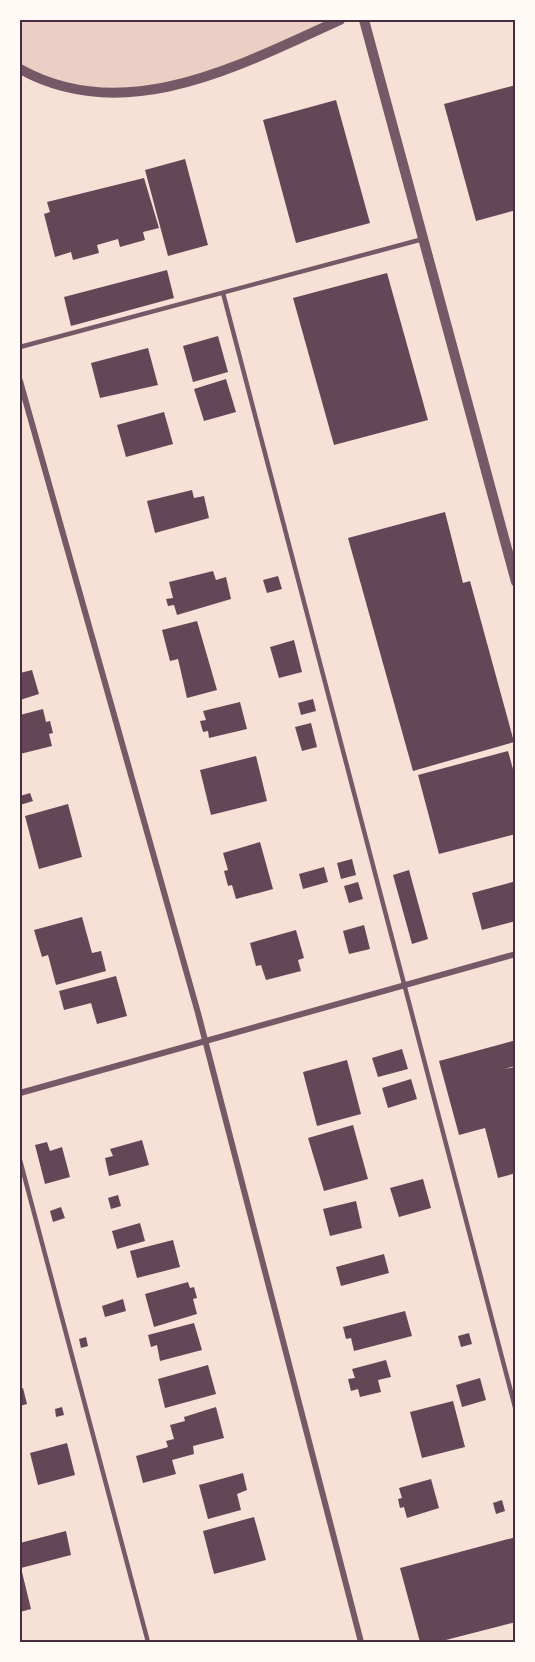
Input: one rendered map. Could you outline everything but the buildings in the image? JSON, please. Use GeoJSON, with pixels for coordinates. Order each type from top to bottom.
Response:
{"type":"FeatureCollection","features":[{"type":"Feature","properties":{"kind":"street"},"geometry":{"type":"LineString","coordinates":[[20,69],[54,83],[85,90],[161,89],[210,76],[340,20]]}},
{"type":"Feature","properties":{"kind":"street"},"geometry":{"type":"LineString","coordinates":[[364,20],[516,582]]}},
{"type":"Feature","properties":{"kind":"street"},"geometry":{"type":"LineString","coordinates":[[20,381],[205,1042],[362,1642]]}},
{"type":"Feature","properties":{"kind":"street"},"geometry":{"type":"LineString","coordinates":[[20,1094],[516,954]]}},
{"type":"Feature","properties":{"kind":"lane"},"geometry":{"type":"LineString","coordinates":[[20,347],[423,239]]}},
{"type":"Feature","properties":{"kind":"lane"},"geometry":{"type":"LineString","coordinates":[[223,293],[516,1411]]}},
{"type":"Feature","properties":{"kind":"lane"},"geometry":{"type":"LineString","coordinates":[[20,1160],[148,1642]]}},
{"type":"Feature","properties":{"kind":"shaded area"},"geometry":{"type":"Polygon","coordinates":[[[20,20],[340,20],[161,89],[85,90],[20,69],[20,20]]]}}]}
